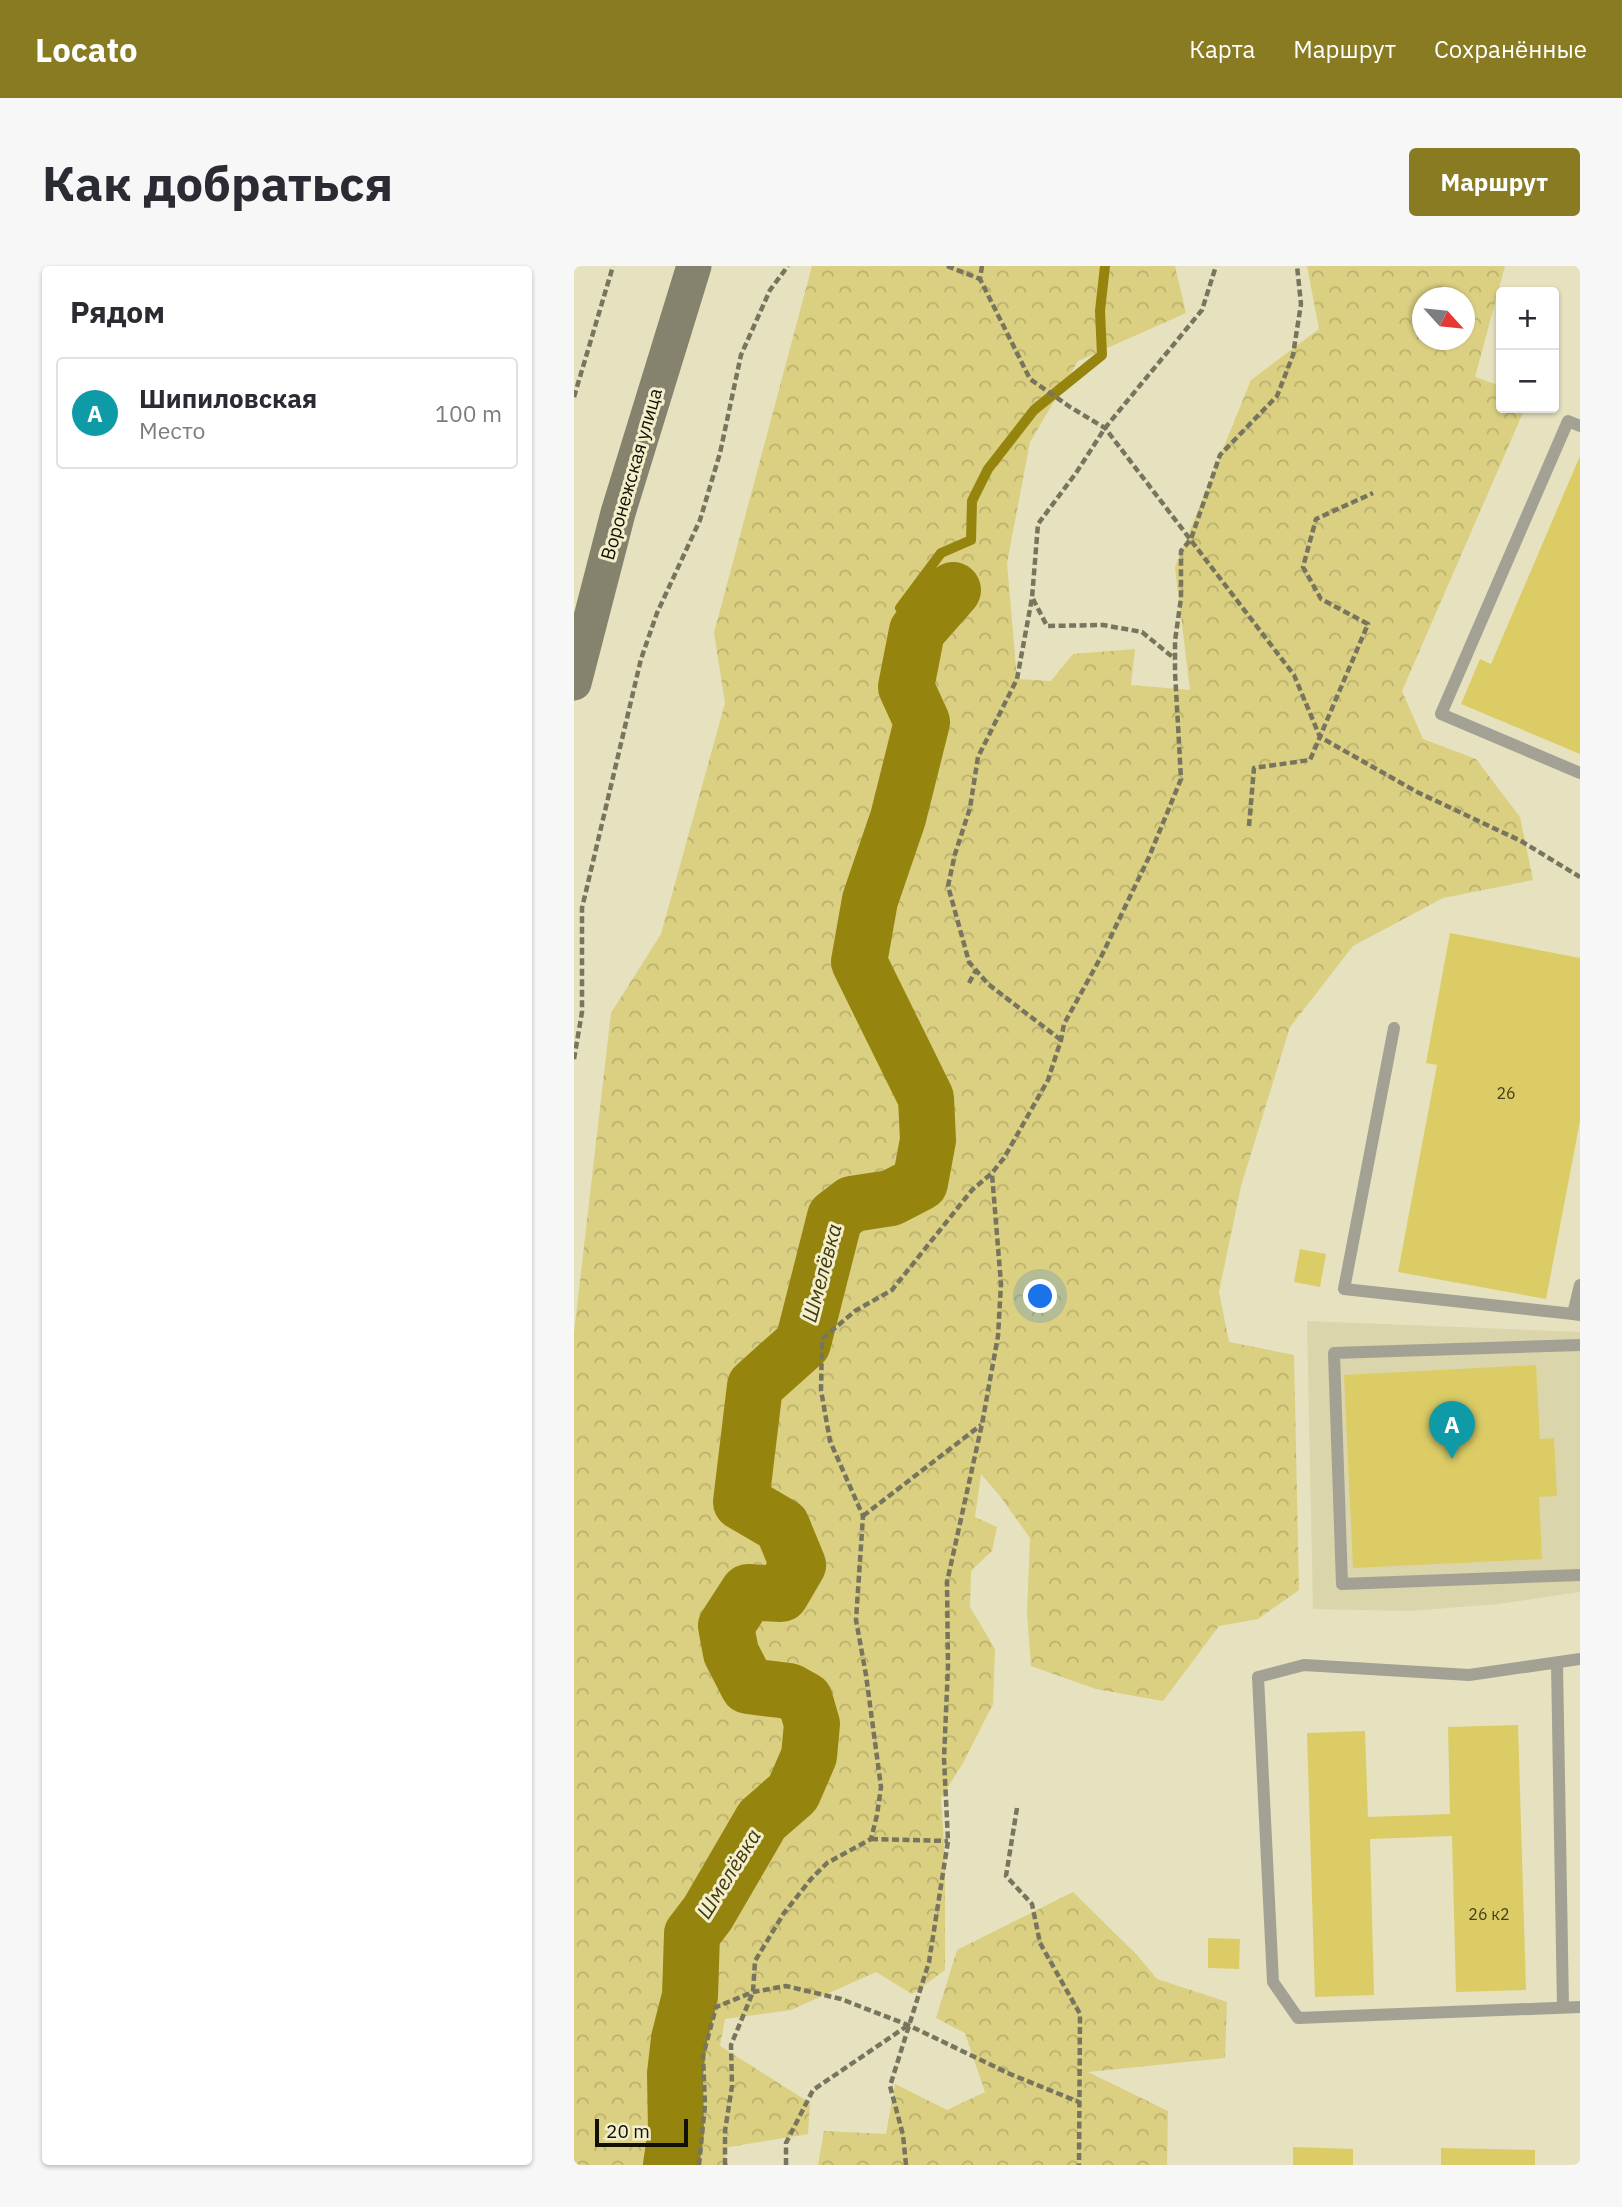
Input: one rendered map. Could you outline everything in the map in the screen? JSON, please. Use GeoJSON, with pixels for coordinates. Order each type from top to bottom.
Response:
{"type":"FeatureCollection","features":[{"type":"Feature","properties":{"kind":"street","name":"Воронежская улица"},"geometry":{"type":"LineString","coordinates":[[574,683],[587,611],[694,266]]}},
{"type":"Feature","properties":{"kind":"lane"},"geometry":{"type":"LineString","coordinates":[[1580,426],[1568,421],[1441,714],[1580,773]]}},
{"type":"Feature","properties":{"kind":"lane"},"geometry":{"type":"LineString","coordinates":[[1394,1028],[1344,1289],[1577,1315],[1580,1285]]}},
{"type":"Feature","properties":{"kind":"lane"},"geometry":{"type":"LineString","coordinates":[[1580,1345],[1334,1353],[1342,1584],[1580,1575]]}},
{"type":"Feature","properties":{"kind":"lane"},"geometry":{"type":"LineString","coordinates":[[1580,1659],[1469,1675],[1304,1665],[1258,1677],[1273,1982],[1298,2018],[1580,2007]]}},
{"type":"Feature","properties":{"kind":"lane"},"geometry":{"type":"LineString","coordinates":[[1557,1662],[1563,2007]]}},
{"type":"Feature","properties":{"kind":"path"},"geometry":{"type":"LineString","coordinates":[[574,397],[613,266]]}},
{"type":"Feature","properties":{"kind":"path"},"geometry":{"type":"LineString","coordinates":[[574,1059],[582,1012],[582,908],[641,659],[657,613],[700,520],[720,453],[741,355],[770,290],[788,266]]}},
{"type":"Feature","properties":{"kind":"path"},"geometry":{"type":"LineString","coordinates":[[947,266],[980,279]]}},
{"type":"Feature","properties":{"kind":"path"},"geometry":{"type":"LineString","coordinates":[[982,266],[980,279],[1030,379],[1105,428],[1294,675],[1320,737],[1417,792],[1521,841],[1580,877]]}},
{"type":"Feature","properties":{"kind":"path"},"geometry":{"type":"LineString","coordinates":[[1061,1040],[988,984],[968,962],[948,886],[970,807],[978,757],[1017,680],[1032,598],[1038,524],[1105,428],[1202,310],[1216,266]]}},
{"type":"Feature","properties":{"kind":"path"},"geometry":{"type":"LineString","coordinates":[[871,1839],[881,1787],[856,1619],[863,1516],[830,1441],[821,1390],[822,1339],[855,1311],[892,1290],[972,1190],[992,1173],[1048,1080],[1061,1040],[1063,1024],[1102,955],[1149,857],[1181,779],[1175,642],[1181,598],[1181,551],[1191,538],[1220,455],[1277,396],[1293,355],[1301,304],[1297,266]]}},
{"type":"Feature","properties":{"kind":"path"},"geometry":{"type":"LineString","coordinates":[[1250,826],[1254,768],[1310,760],[1368,624],[1321,599],[1303,567],[1316,519],[1373,494]]}},
{"type":"Feature","properties":{"kind":"path"},"geometry":{"type":"LineString","coordinates":[[1032,598],[1047,626],[1103,625],[1142,632],[1175,659]]}},
{"type":"Feature","properties":{"kind":"path"},"geometry":{"type":"LineString","coordinates":[[969,983],[976,970]]}},
{"type":"Feature","properties":{"kind":"path"},"geometry":{"type":"LineString","coordinates":[[906,2165],[890,2086],[927,1970],[948,1840],[944,1758],[948,1667],[947,1582],[982,1424],[998,1336],[1000,1284],[992,1173]]}},
{"type":"Feature","properties":{"kind":"path"},"geometry":{"type":"LineString","coordinates":[[863,1516],[982,1424]]}},
{"type":"Feature","properties":{"kind":"path"},"geometry":{"type":"LineString","coordinates":[[1017,1808],[1006,1876],[1032,1905],[1040,1943],[1080,2014],[1079,2165]]}},
{"type":"Feature","properties":{"kind":"path"},"geometry":{"type":"LineString","coordinates":[[725,2165],[724,2131],[732,2086],[731,2045],[753,1992],[755,1961],[784,1913],[827,1863],[871,1839],[948,1840]]}},
{"type":"Feature","properties":{"kind":"path"},"geometry":{"type":"LineString","coordinates":[[699,2165],[705,2105],[704,2056],[716,2007],[753,1992],[786,1986],[841,1999],[908,2025],[1010,2074],[1079,2102]]}},
{"type":"Feature","properties":{"kind":"path"},"geometry":{"type":"LineString","coordinates":[[786,2165],[786,2143],[813,2090],[908,2025]]}},
{"type":"Feature","properties":{"kind":"shaded area"},"geometry":{"type":"Polygon","coordinates":[[[1307,1321],[1580,1332],[1580,1592],[1498,1604],[1410,1611],[1313,1609],[1307,1321]]]}},
{"type":"Feature","properties":{"kind":"green space"},"geometry":{"type":"Polygon","coordinates":[[[812,266],[1175,266],[1186,313],[1078,361],[1030,442],[1007,563],[1017,679],[1051,681],[1073,654],[1135,649],[1131,685],[1190,690],[1175,567],[1251,380],[1319,329],[1307,266],[1505,266],[1499,287],[1496,287],[1496,299],[1475,377],[1496,384],[1496,413],[1523,413],[1402,691],[1423,739],[1476,759],[1520,817],[1533,880],[1443,898],[1353,946],[1290,1027],[1241,1186],[1219,1292],[1229,1342],[1294,1355],[1299,1590],[1258,1619],[1219,1626],[1163,1701],[1096,1689],[1031,1666],[1027,1613],[1030,1538],[981,1474],[975,1517],[997,1527],[992,1551],[971,1571],[970,1607],[995,1649],[993,1704],[963,1763],[941,1798],[945,1860],[945,1970],[912,1994],[876,1972],[791,2010],[725,2019],[720,2046],[810,2103],[808,2134],[723,2148],[728,2165],[574,2165],[574,1333],[611,1013],[661,934],[725,703],[714,633],[812,266]]]}},
{"type":"Feature","properties":{"kind":"green space"},"geometry":{"type":"Polygon","coordinates":[[[1073,1892],[1137,1955],[1157,1979],[1227,2002],[1225,2058],[1088,2072],[1168,2111],[1167,2165],[818,2165],[824,2131],[886,2134],[895,2084],[947,2110],[985,2092],[965,2033],[936,2018],[957,1950],[1073,1892]]]}},
{"type":"Feature","properties":{"kind":"building"},"geometry":{"type":"Polygon","coordinates":[[[1580,456],[1580,754],[1461,704],[1480,659],[1491,664],[1580,456]]]}},
{"type":"Feature","properties":{"kind":"building"},"geometry":{"type":"Polygon","coordinates":[[[1450,933],[1580,958],[1580,1121],[1546,1299],[1398,1272],[1437,1065],[1426,1063],[1450,933]]]}},
{"type":"Feature","properties":{"kind":"building"},"geometry":{"type":"Polygon","coordinates":[[[1300,1249],[1326,1254],[1320,1287],[1294,1282],[1300,1249]]]}},
{"type":"Feature","properties":{"kind":"building"},"geometry":{"type":"Polygon","coordinates":[[[1536,1365],[1540,1439],[1554,1438],[1557,1496],[1539,1497],[1542,1559],[1353,1568],[1344,1375],[1536,1365]]]}},
{"type":"Feature","properties":{"kind":"building"},"geometry":{"type":"Polygon","coordinates":[[[1518,1725],[1526,1990],[1456,1992],[1452,1836],[1370,1839],[1374,1995],[1315,1997],[1307,1733],[1365,1731],[1368,1817],[1450,1814],[1448,1727],[1518,1725]]]}},
{"type":"Feature","properties":{"kind":"building"},"geometry":{"type":"Polygon","coordinates":[[[1208,1938],[1240,1939],[1239,1969],[1208,1968],[1208,1938]]]}},
{"type":"Feature","properties":{"kind":"building"},"geometry":{"type":"Polygon","coordinates":[[[1293,2147],[1353,2149],[1353,2165],[1293,2165],[1293,2147]]]}},
{"type":"Feature","properties":{"kind":"building"},"geometry":{"type":"Polygon","coordinates":[[[1441,2148],[1535,2150],[1535,2165],[1441,2165],[1441,2148]]]}},
{"type":"Feature","properties":{"kind":"waterway"},"geometry":{"type":"LineString","coordinates":[[917,631],[900,608],[941,553],[971,540],[972,501],[988,469],[1034,410],[1102,355],[1100,311],[1105,266]]}},
{"type":"Feature","properties":{"kind":"waterway","name":"Шмелёвка"},"geometry":{"type":"LineString","coordinates":[[671,2165],[676,2131],[675,2074],[679,2039],[690,1996],[692,1934],[708,1913],[762,1820],[793,1793],[809,1756],[812,1724],[805,1700],[789,1691],[748,1686],[731,1653],[726,1626],[748,1592],[781,1594],[798,1565],[782,1526],[741,1502],[755,1386],[803,1343],[835,1217],[852,1204],[891,1198],[920,1183],[928,1140],[926,1098],[859,962],[870,900],[898,818],[922,722],[906,687],[917,631],[953,590]]}},
{"type":"Feature","properties":{"kind":"place","name":"Шипиловская"},"geometry":{"type":"Point","coordinates":[1452,1459]}}]}
